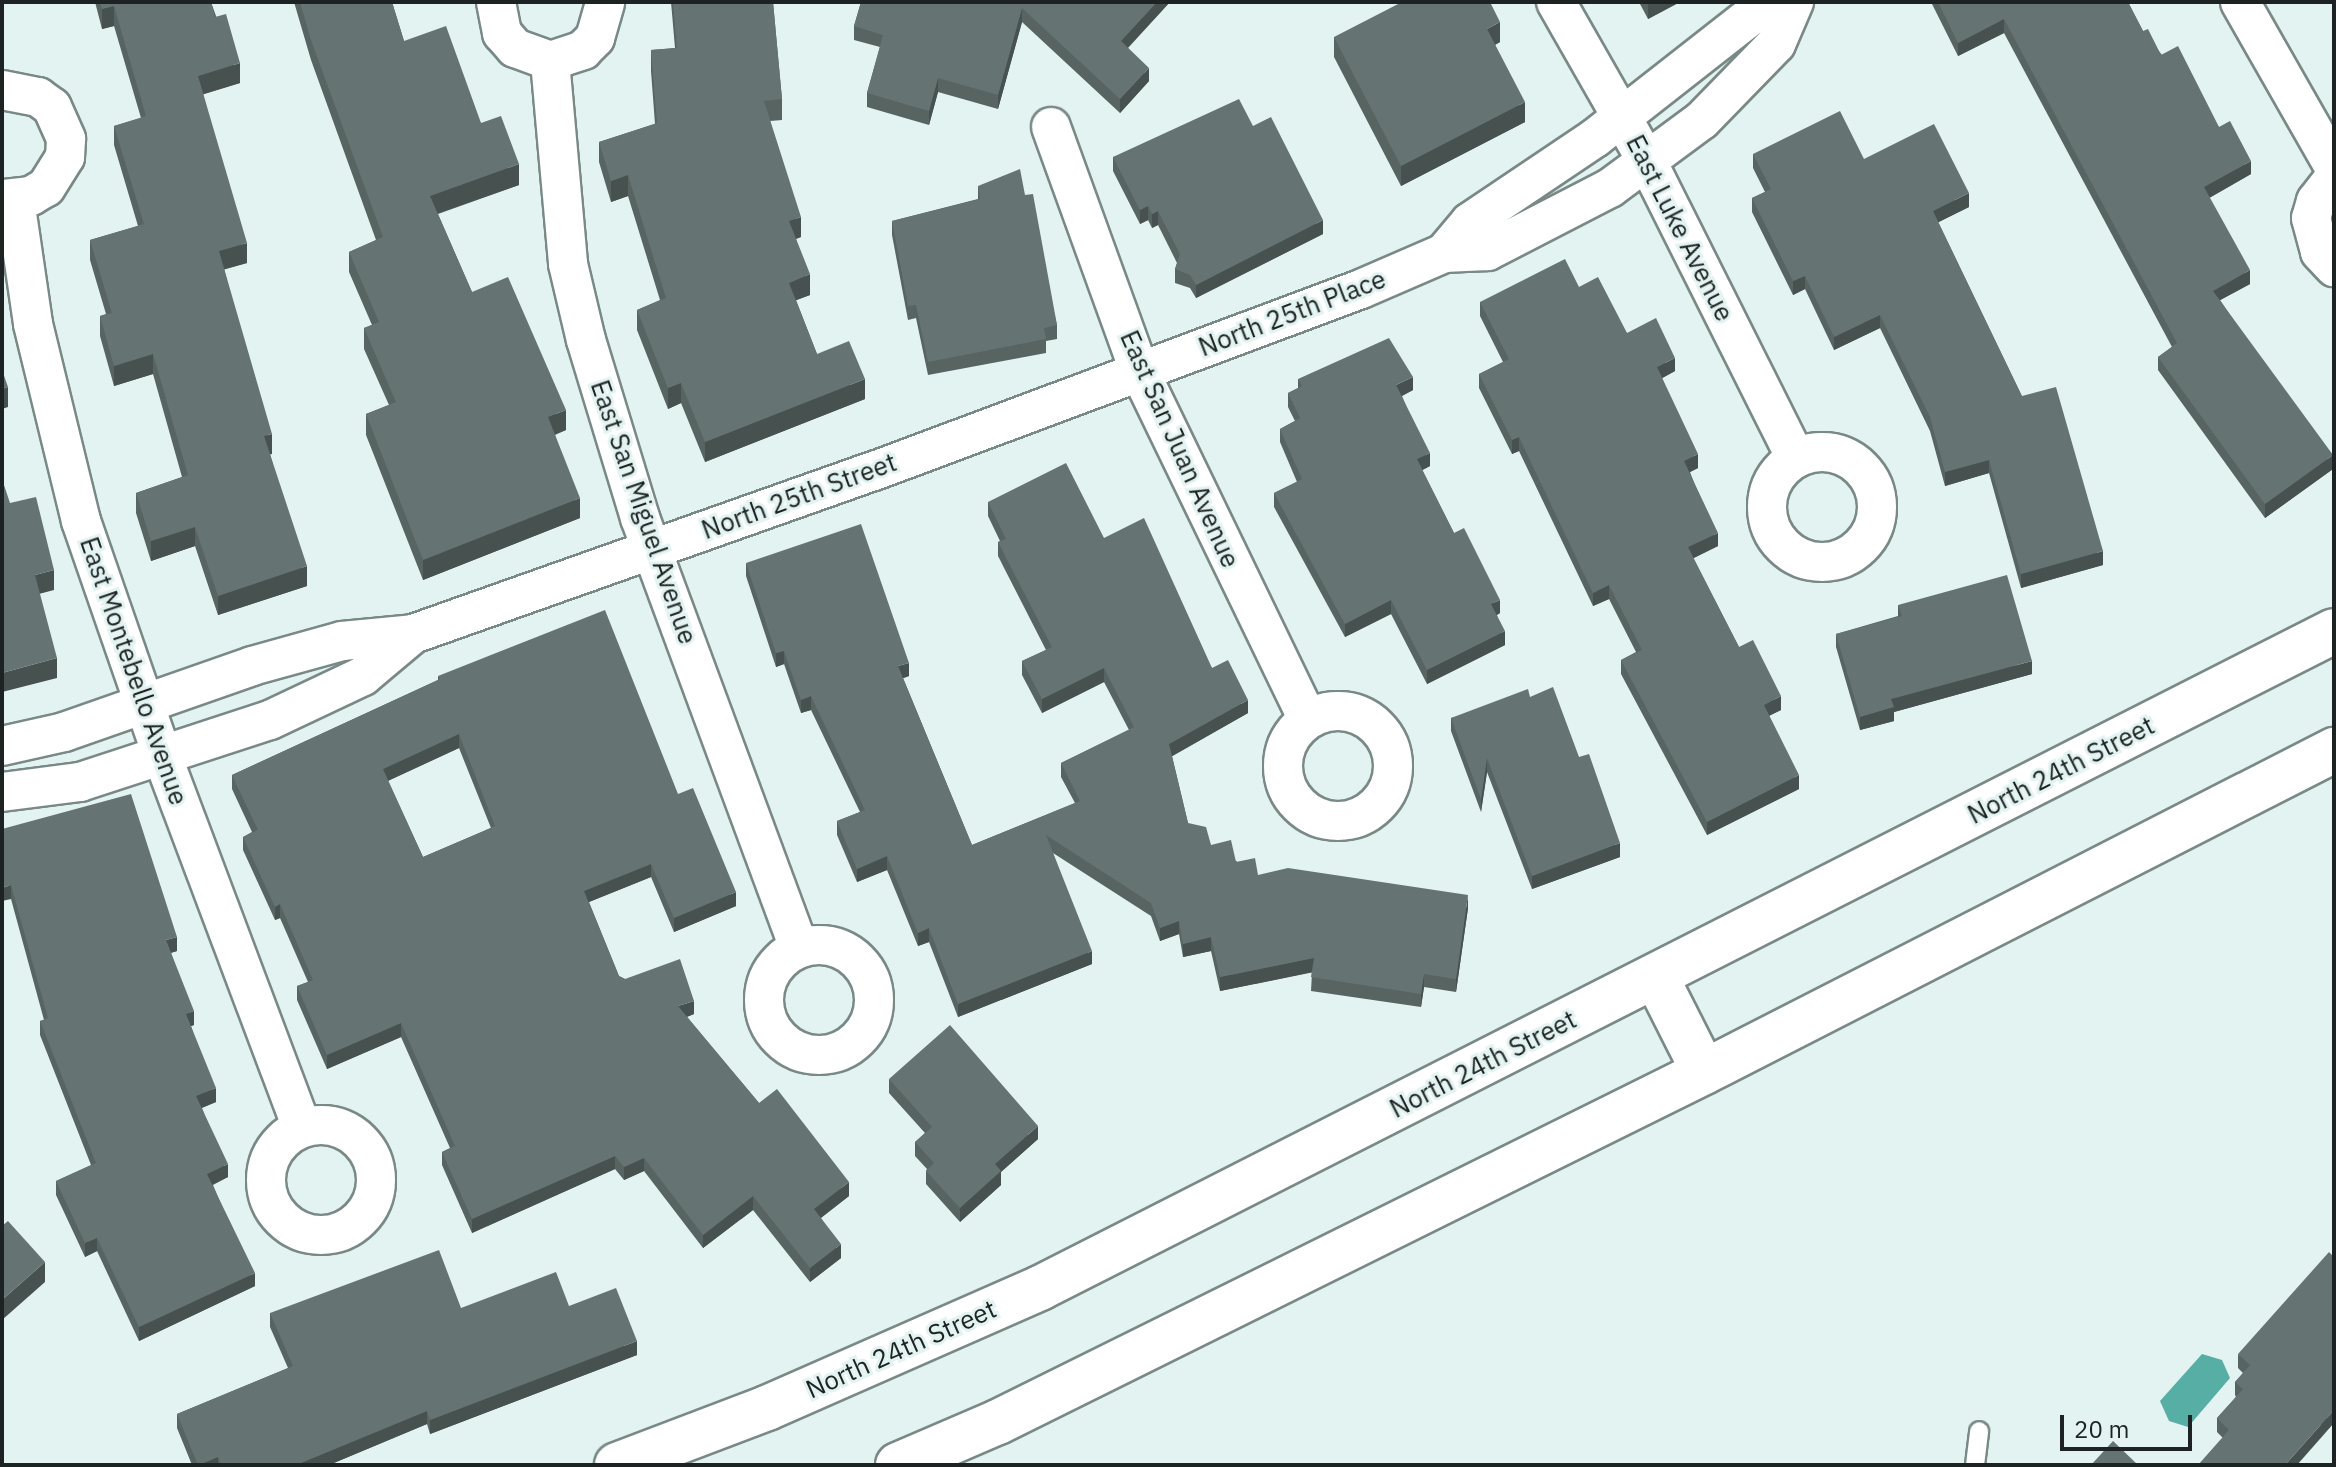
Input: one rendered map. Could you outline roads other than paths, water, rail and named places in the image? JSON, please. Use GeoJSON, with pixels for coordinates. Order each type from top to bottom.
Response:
{"type":"FeatureCollection","features":[{"type":"Feature","properties":{"kind":"main road","name":"North 24th Street"},"geometry":{"type":"LineString","coordinates":[[617,1465],[680,1454],[955,1328],[1656,977],[2334,631]]}},
{"type":"Feature","properties":{"kind":"main road"},"geometry":{"type":"LineString","coordinates":[[898,1465],[998,1422],[1704,1072],[2334,750]]}},
{"type":"Feature","properties":{"kind":"main road"},"geometry":{"type":"LineString","coordinates":[[1656,977],[1704,1072]]}},
{"type":"Feature","properties":{"kind":"street"},"geometry":{"type":"LineString","coordinates":[[496,2],[502,33],[515,48],[550,61],[567,58],[595,38],[605,2]]}},
{"type":"Feature","properties":{"kind":"street","name":"East Luke Avenue"},"geometry":{"type":"LineString","coordinates":[[1556,2],[1648,163],[1796,458]]}},
{"type":"Feature","properties":{"kind":"street"},"geometry":{"type":"LineString","coordinates":[[1623,116],[1752,15],[1782,2]]}},
{"type":"Feature","properties":{"kind":"street"},"geometry":{"type":"LineString","coordinates":[[1648,163],[1702,120],[1776,44],[1794,2]]}},
{"type":"Feature","properties":{"kind":"street"},"geometry":{"type":"LineString","coordinates":[[2240,2],[2334,167]]}},
{"type":"Feature","properties":{"kind":"street","name":"East San Miguel Avenue"},"geometry":{"type":"LineString","coordinates":[[550,61],[568,264],[586,340],[653,548],[799,948]]}},
{"type":"Feature","properties":{"kind":"street","name":"East Montebello Avenue"},"geometry":{"type":"LineString","coordinates":[[2,90],[38,97],[52,107],[66,139],[58,174],[46,187],[8,200],[58,440],[163,758],[302,1127]]}},
{"type":"Feature","properties":{"kind":"street","name":"North 25th Place"},"geometry":{"type":"LineString","coordinates":[[1444,253],[1470,222],[1623,116]]}},
{"type":"Feature","properties":{"kind":"street","name":"East San Juan Avenue"},"geometry":{"type":"LineString","coordinates":[[1051,127],[1139,370],[1308,719]]}},
{"type":"Feature","properties":{"kind":"street","name":"North 25th Place"},"geometry":{"type":"LineString","coordinates":[[1139,370],[1444,253],[1488,251],[1570,212],[1648,163]]}},
{"type":"Feature","properties":{"kind":"street"},"geometry":{"type":"LineString","coordinates":[[2334,178],[2316,201],[2311,218],[2320,252],[2334,267]]}},
{"type":"Feature","properties":{"kind":"street","name":"North 25th Street"},"geometry":{"type":"LineString","coordinates":[[2,746],[64,732],[342,641],[413,634],[1139,370]]}},
{"type":"Feature","properties":{"kind":"street","name":"North 25th Street"},"geometry":{"type":"LineString","coordinates":[[2,792],[80,782],[163,758],[270,720],[363,676],[413,634]]}},
{"type":"Feature","properties":{"kind":"lane"},"geometry":{"type":"LineString","coordinates":[[1975,1465],[1979,1431]]}}]}
